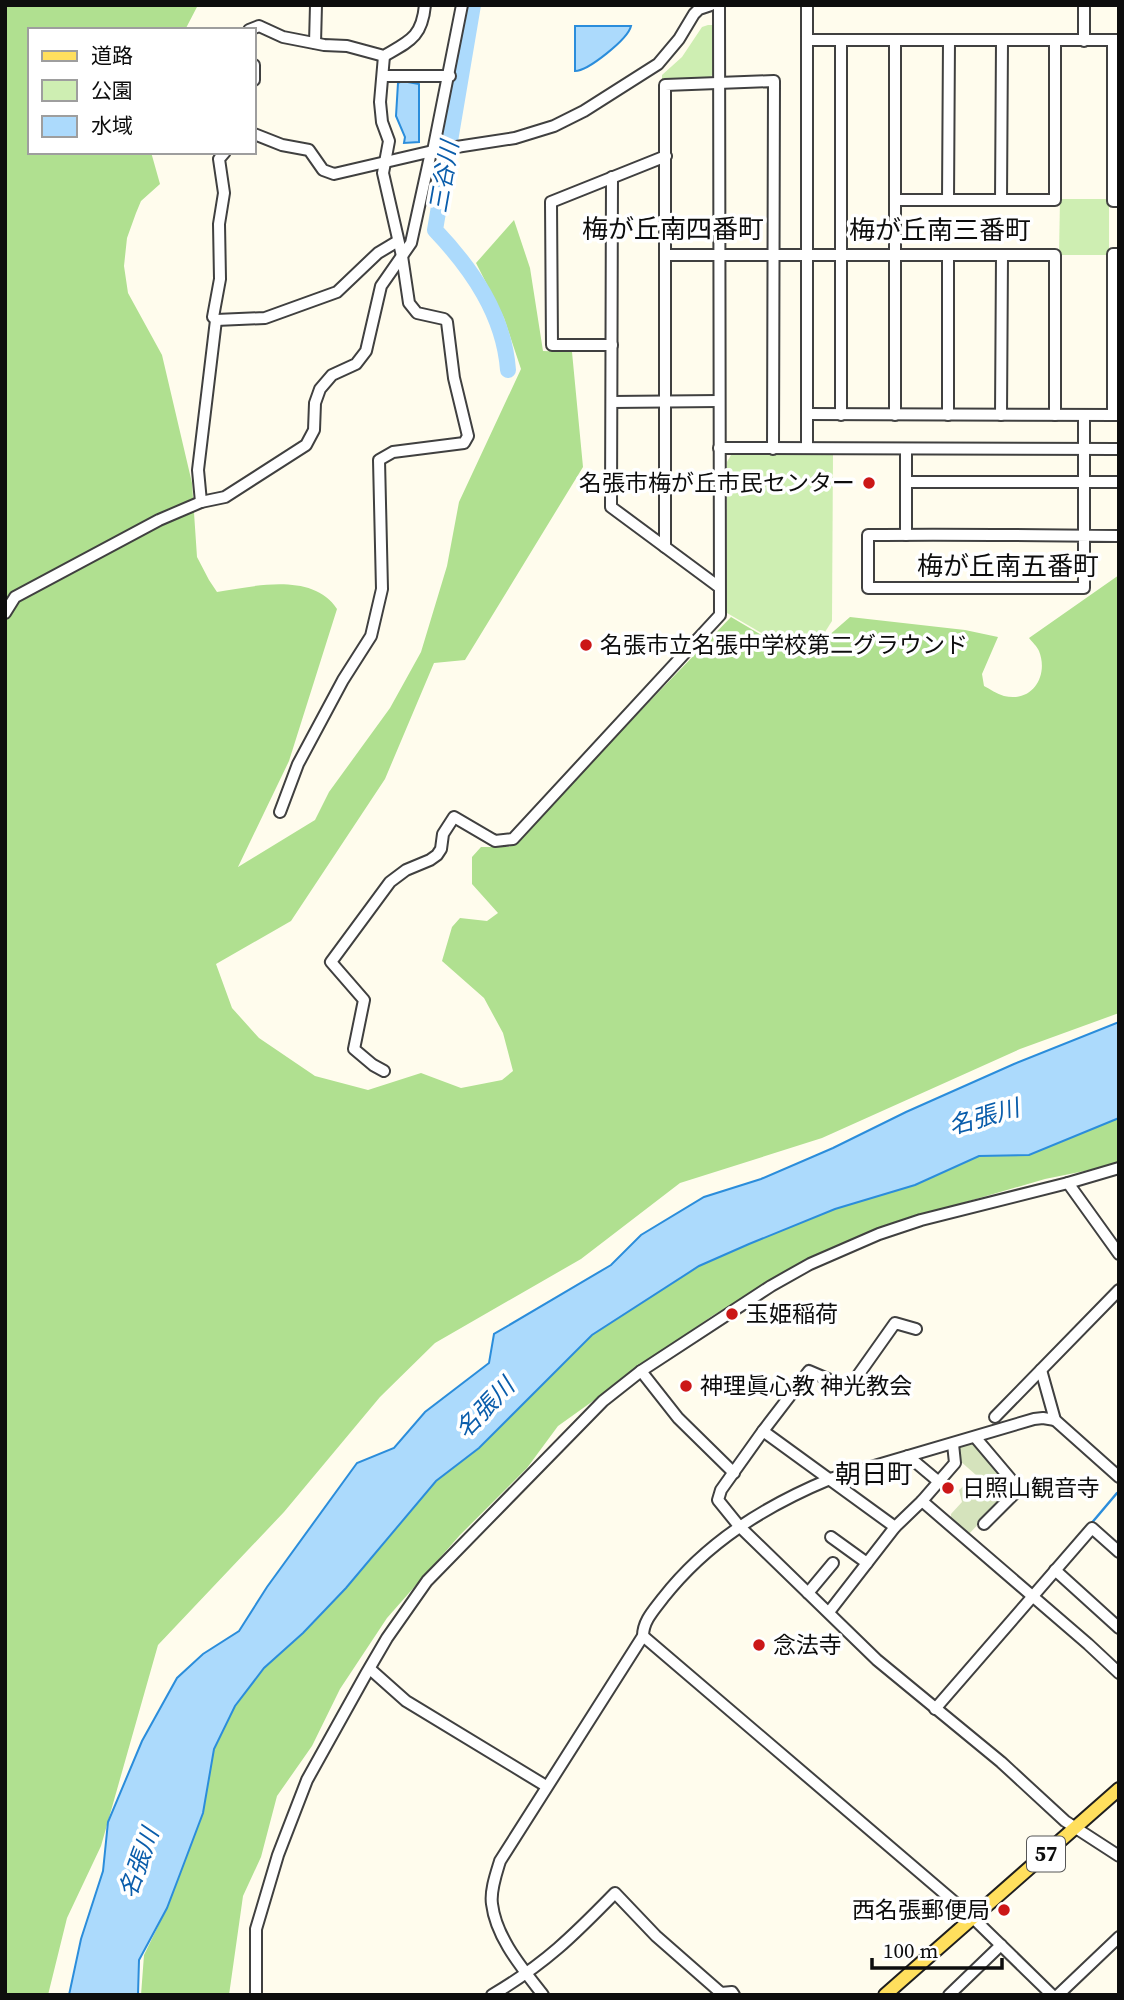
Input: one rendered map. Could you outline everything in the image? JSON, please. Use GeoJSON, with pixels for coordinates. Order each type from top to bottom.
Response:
{"type":"FeatureCollection","features":[{"type":"Feature","properties":{"kind":"main road","name":"57"},"geometry":{"type":"LineString","coordinates":[[885,1995],[1119,1789]]}},
{"type":"Feature","properties":{"kind":"street"},"geometry":{"type":"LineString","coordinates":[[315,43],[316,5]]}},
{"type":"Feature","properties":{"kind":"street"},"geometry":{"type":"LineString","coordinates":[[250,28],[259,26],[283,37],[347,46],[384,56],[409,42],[424,24],[425,5]]}},
{"type":"Feature","properties":{"kind":"street"},"geometry":{"type":"LineString","coordinates":[[5,613],[15,597],[159,520],[201,502],[225,497],[306,445],[314,430],[315,403],[320,389],[332,375],[352,367],[362,357],[381,286],[411,243],[434,151],[462,5]]}},
{"type":"Feature","properties":{"kind":"street"},"geometry":{"type":"LineString","coordinates":[[256,135],[282,145],[310,150],[323,170],[334,174],[535,132],[584,111],[658,64],[680,38],[694,14],[711,5]]}},
{"type":"Feature","properties":{"kind":"street"},"geometry":{"type":"LineString","coordinates":[[384,1071],[354,1049],[364,1000],[331,962],[390,882],[406,870],[437,855],[441,849],[443,834],[454,817],[495,841],[513,839],[720,615],[719,5]]}},
{"type":"Feature","properties":{"kind":"street"},"geometry":{"type":"LineString","coordinates":[[807,5],[807,448]]}},
{"type":"Feature","properties":{"kind":"street"},"geometry":{"type":"LineString","coordinates":[[1084,5],[1084,41]]}},
{"type":"Feature","properties":{"kind":"street"},"geometry":{"type":"LineString","coordinates":[[807,40],[1116,40],[1113,201],[1119,201]]}},
{"type":"Feature","properties":{"kind":"street"},"geometry":{"type":"LineString","coordinates":[[841,40],[841,415]]}},
{"type":"Feature","properties":{"kind":"street"},"geometry":{"type":"LineString","coordinates":[[948,40],[948,201]]}},
{"type":"Feature","properties":{"kind":"street"},"geometry":{"type":"LineString","coordinates":[[895,41],[895,415]]}},
{"type":"Feature","properties":{"kind":"street"},"geometry":{"type":"LineString","coordinates":[[1001,201],[1002,41]]}},
{"type":"Feature","properties":{"kind":"street"},"geometry":{"type":"LineString","coordinates":[[895,201],[1055,200],[1055,41]]}},
{"type":"Feature","properties":{"kind":"street"},"geometry":{"type":"LineString","coordinates":[[280,812],[298,764],[343,680],[372,636],[382,589],[379,460],[393,452],[464,443],[468,436],[454,378],[447,322],[417,313],[409,303],[402,256],[383,173],[389,141],[381,112],[384,56]]}},
{"type":"Feature","properties":{"kind":"street"},"geometry":{"type":"LineString","coordinates":[[383,76],[450,76]]}},
{"type":"Feature","properties":{"kind":"street"},"geometry":{"type":"LineString","coordinates":[[665,547],[665,85],[774,81],[774,449]]}},
{"type":"Feature","properties":{"kind":"street"},"geometry":{"type":"LineString","coordinates":[[201,502],[198,470],[216,320],[213,317],[220,279],[219,224],[224,193],[219,159],[223,154]]}},
{"type":"Feature","properties":{"kind":"street"},"geometry":{"type":"LineString","coordinates":[[612,345],[552,345],[551,201],[666,156]]}},
{"type":"Feature","properties":{"kind":"street"},"geometry":{"type":"LineString","coordinates":[[612,177],[611,507],[719,587]]}},
{"type":"Feature","properties":{"kind":"street"},"geometry":{"type":"LineString","coordinates":[[216,320],[265,318],[337,292],[378,253],[398,241]]}},
{"type":"Feature","properties":{"kind":"street"},"geometry":{"type":"LineString","coordinates":[[1001,415],[1002,254]]}},
{"type":"Feature","properties":{"kind":"street"},"geometry":{"type":"LineString","coordinates":[[807,414],[1116,415],[1113,254],[1119,254]]}},
{"type":"Feature","properties":{"kind":"street"},"geometry":{"type":"LineString","coordinates":[[666,255],[1055,255],[1055,415]]}},
{"type":"Feature","properties":{"kind":"street"},"geometry":{"type":"LineString","coordinates":[[948,255],[948,415]]}},
{"type":"Feature","properties":{"kind":"street"},"geometry":{"type":"LineString","coordinates":[[612,402],[719,401]]}},
{"type":"Feature","properties":{"kind":"street"},"geometry":{"type":"LineString","coordinates":[[1084,415],[1084,449],[1084,482],[1084,536],[1084,588],[868,588],[869,535],[906,535],[1084,536],[1119,536]]}},
{"type":"Feature","properties":{"kind":"street"},"geometry":{"type":"LineString","coordinates":[[719,449],[1119,449]]}},
{"type":"Feature","properties":{"kind":"street"},"geometry":{"type":"LineString","coordinates":[[906,449],[906,535]]}},
{"type":"Feature","properties":{"kind":"street"},"geometry":{"type":"LineString","coordinates":[[906,482],[1119,482]]}},
{"type":"Feature","properties":{"kind":"street"},"geometry":{"type":"LineString","coordinates":[[256,1995],[256,1930],[278,1855],[307,1780],[387,1638],[427,1581],[603,1401],[641,1371],[771,1286],[810,1264],[921,1220],[1068,1184],[1119,1168]]}},
{"type":"Feature","properties":{"kind":"street"},"geometry":{"type":"LineString","coordinates":[[1068,1184],[1119,1254]]}},
{"type":"Feature","properties":{"kind":"street"},"geometry":{"type":"LineString","coordinates":[[995,1417],[1119,1290]]}},
{"type":"Feature","properties":{"kind":"street"},"geometry":{"type":"LineString","coordinates":[[916,1329],[895,1323],[849,1388],[808,1371],[763,1431],[718,1496],[718,1500],[739,1526],[877,1660],[1001,1762],[1054,1812],[1119,1856]]}},
{"type":"Feature","properties":{"kind":"street"},"geometry":{"type":"LineString","coordinates":[[1041,1370],[1055,1420]]}},
{"type":"Feature","properties":{"kind":"street"},"geometry":{"type":"LineString","coordinates":[[641,1371],[678,1418],[734,1473]]}},
{"type":"Feature","properties":{"kind":"street"},"geometry":{"type":"LineString","coordinates":[[543,1995],[502,1935],[491,1903],[499,1861],[643,1636],[643,1626],[667,1593],[706,1553],[739,1526],[781,1500],[830,1479],[1034,1419],[1055,1420],[1119,1477]]}},
{"type":"Feature","properties":{"kind":"street"},"geometry":{"type":"LineString","coordinates":[[763,1431],[895,1527]]}},
{"type":"Feature","properties":{"kind":"street"},"geometry":{"type":"LineString","coordinates":[[975,1437],[1019,1489],[984,1524]]}},
{"type":"Feature","properties":{"kind":"street"},"geometry":{"type":"LineString","coordinates":[[828,1612],[895,1527],[955,1463],[953,1444]]}},
{"type":"Feature","properties":{"kind":"street"},"geometry":{"type":"LineString","coordinates":[[908,1457],[939,1482]]}},
{"type":"Feature","properties":{"kind":"street"},"geometry":{"type":"LineString","coordinates":[[922,1501],[1119,1673]]}},
{"type":"Feature","properties":{"kind":"street"},"geometry":{"type":"LineString","coordinates":[[935,1709],[1092,1528],[1119,1552]]}},
{"type":"Feature","properties":{"kind":"street"},"geometry":{"type":"LineString","coordinates":[[831,1537],[867,1563]]}},
{"type":"Feature","properties":{"kind":"street"},"geometry":{"type":"LineString","coordinates":[[808,1593],[833,1563]]}},
{"type":"Feature","properties":{"kind":"street"},"geometry":{"type":"LineString","coordinates":[[1055,1570],[1119,1628]]}},
{"type":"Feature","properties":{"kind":"street"},"geometry":{"type":"LineString","coordinates":[[643,1636],[972,1917],[1052,1995]]}},
{"type":"Feature","properties":{"kind":"street"},"geometry":{"type":"LineString","coordinates":[[370,1669],[406,1701],[546,1786]]}},
{"type":"Feature","properties":{"kind":"street"},"geometry":{"type":"LineString","coordinates":[[492,1995],[528,1974],[570,1940],[615,1893],[656,1936],[694,1970],[721,1993],[732,1992],[734,1995]]}},
{"type":"Feature","properties":{"kind":"street"},"geometry":{"type":"LineString","coordinates":[[1058,1995],[1119,1937]]}},
{"type":"Feature","properties":{"kind":"street"},"geometry":{"type":"LineString","coordinates":[[949,1995],[1001,1945]]}},
{"type":"Feature","properties":{"kind":"green space"},"geometry":{"type":"Polygon","coordinates":[[[5,5],[198,5],[186,28],[28,28],[28,154],[152,154],[160,184],[141,201],[127,238],[124,266],[128,293],[162,355],[192,483],[197,557],[217,592],[265,585],[298,586],[326,597],[337,609],[289,761],[238,867],[315,820],[329,792],[390,708],[421,652],[447,566],[459,502],[521,369],[504,318],[476,263],[514,220],[530,268],[543,351],[572,352],[583,467],[465,660],[434,663],[385,779],[291,921],[216,964],[232,1008],[259,1038],[315,1076],[368,1090],[421,1073],[461,1088],[502,1080],[513,1071],[503,1033],[484,998],[442,961],[452,927],[460,918],[487,921],[498,913],[472,884],[472,857],[481,847],[509,847],[731,617],[775,643],[819,644],[850,617],[965,630],[998,637],[982,674],[984,686],[1001,695],[1014,697],[1030,691],[1040,678],[1042,660],[1038,649],[1029,638],[1119,575],[1119,1013],[1020,1049],[822,1138],[680,1183],[581,1259],[435,1343],[380,1397],[284,1512],[158,1645],[101,1846],[67,1918],[48,1995],[5,1995],[5,5]]]}},
{"type":"Feature","properties":{"kind":"green space"},"geometry":{"type":"Polygon","coordinates":[[[715,25],[716,72],[710,77],[662,81],[662,75],[682,57],[702,27],[715,25]]]}},
{"type":"Feature","properties":{"kind":"green space"},"geometry":{"type":"Polygon","coordinates":[[[1060,199],[1109,199],[1109,255],[1059,255],[1060,199]]]}},
{"type":"Feature","properties":{"kind":"green space"},"geometry":{"type":"Polygon","coordinates":[[[833,454],[832,621],[818,643],[775,641],[727,613],[727,462],[731,455],[833,454]]]}},
{"type":"Feature","properties":{"kind":"green space"},"geometry":{"type":"Polygon","coordinates":[[[1119,1118],[1119,1164],[1045,1179],[887,1225],[842,1244],[712,1316],[558,1426],[527,1468],[460,1535],[387,1618],[340,1689],[312,1746],[277,1796],[261,1857],[243,1896],[229,1995],[141,1995],[144,1955],[167,1908],[203,1813],[214,1749],[235,1706],[264,1668],[303,1633],[346,1588],[436,1481],[479,1448],[592,1335],[699,1266],[749,1244],[835,1209],[915,1185],[979,1156],[1029,1155],[1119,1118]]]}},
{"type":"Feature","properties":{"kind":"green space"},"geometry":{"type":"Polygon","coordinates":[[[974,1440],[1013,1488],[966,1537],[951,1522],[951,1514],[962,1502],[959,1490],[976,1475],[959,1460],[957,1444],[974,1440]]]}},
{"type":"Feature","properties":{"kind":"water"},"geometry":{"type":"Polygon","coordinates":[[[575,26],[631,26],[623,39],[607,53],[589,66],[575,71],[575,26]]]}},
{"type":"Feature","properties":{"kind":"water"},"geometry":{"type":"Polygon","coordinates":[[[402,81],[419,84],[419,142],[404,143],[405,137],[396,116],[398,83],[402,81]]]}},
{"type":"Feature","properties":{"kind":"water","name":"名張川"},"geometry":{"type":"Polygon","coordinates":[[[1119,1022],[1119,1118],[1029,1155],[979,1156],[915,1185],[835,1209],[749,1244],[699,1266],[592,1335],[479,1448],[436,1481],[346,1588],[303,1633],[264,1668],[235,1706],[214,1749],[203,1813],[180,1874],[167,1908],[139,1960],[138,1995],[69,1995],[81,1939],[103,1871],[108,1822],[142,1741],[177,1678],[203,1654],[239,1631],[267,1587],[357,1463],[394,1448],[425,1412],[489,1363],[494,1334],[611,1265],[641,1235],[704,1197],[761,1179],[1014,1064],[1119,1022]]]}},
{"type":"Feature","properties":{"kind":"waterway","name":"三谷川"},"geometry":{"type":"LineString","coordinates":[[473,5],[435,230],[484,294],[500,330],[508,370]]}},
{"type":"Feature","properties":{"kind":"waterway"},"geometry":{"type":"LineString","coordinates":[[1090,1525],[1117,1493]]}},
{"type":"Feature","properties":{"kind":"place","name":"名張市梅が丘市民センター"},"geometry":{"type":"Point","coordinates":[869,483]}},
{"type":"Feature","properties":{"kind":"place","name":"名張市立名張中学校第二グラウンド"},"geometry":{"type":"Point","coordinates":[586,645]}},
{"type":"Feature","properties":{"kind":"place","name":"玉姫稲荷"},"geometry":{"type":"Point","coordinates":[732,1314]}},
{"type":"Feature","properties":{"kind":"place","name":"神理眞心教 神光教会"},"geometry":{"type":"Point","coordinates":[686,1386]}},
{"type":"Feature","properties":{"kind":"place","name":"日照山観音寺"},"geometry":{"type":"Point","coordinates":[948,1488]}},
{"type":"Feature","properties":{"kind":"place","name":"念法寺"},"geometry":{"type":"Point","coordinates":[759,1645]}},
{"type":"Feature","properties":{"kind":"place","name":"西名張郵便局"},"geometry":{"type":"Point","coordinates":[1004,1910]}},
{"type":"Feature","properties":{"kind":"district","name":"梅が丘南四番町"},"geometry":{"type":"Point","coordinates":[673,229]}},
{"type":"Feature","properties":{"kind":"district","name":"梅が丘南三番町"},"geometry":{"type":"Point","coordinates":[940,230]}},
{"type":"Feature","properties":{"kind":"district","name":"梅が丘南五番町"},"geometry":{"type":"Point","coordinates":[1008,566]}},
{"type":"Feature","properties":{"kind":"district","name":"朝日町"},"geometry":{"type":"Point","coordinates":[874,1474]}}]}
